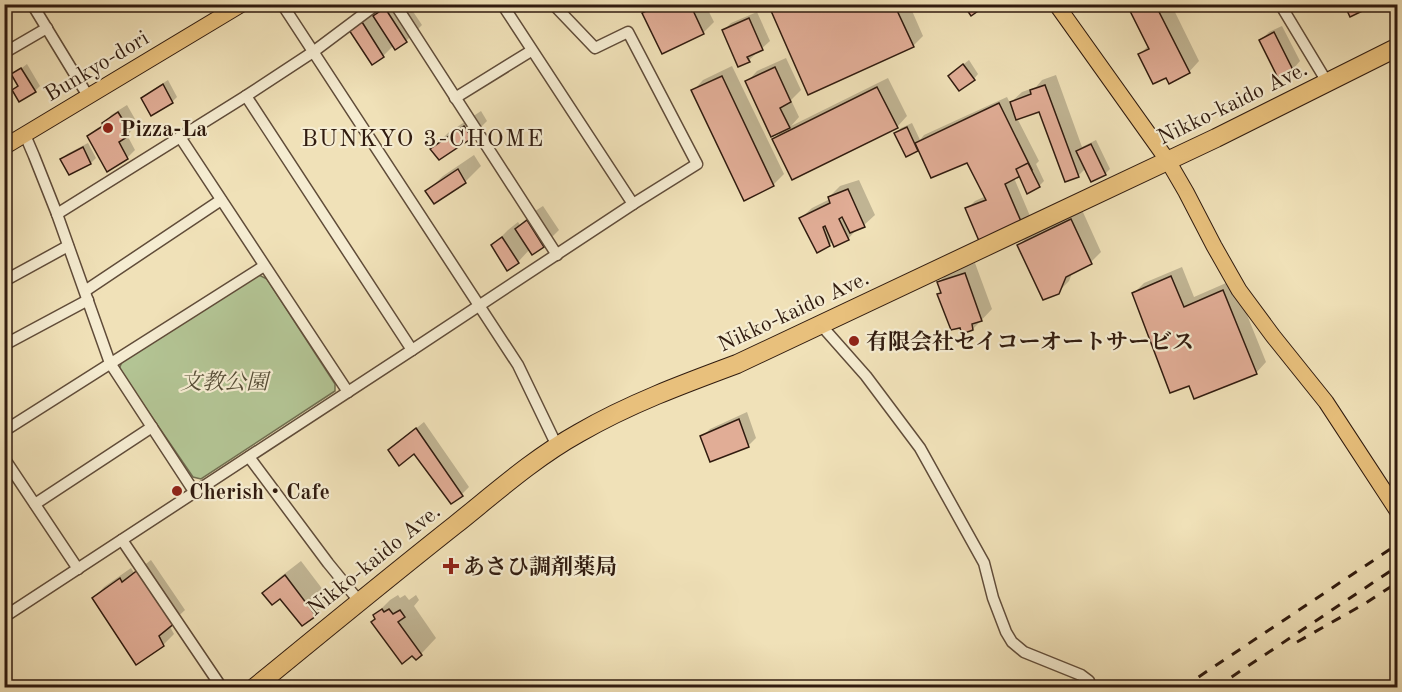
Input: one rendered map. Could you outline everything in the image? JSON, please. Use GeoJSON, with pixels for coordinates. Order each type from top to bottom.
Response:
{"type":"FeatureCollection","features":[{"type":"Feature","properties":{"kind":"highway","name":"Nikko-kaido Ave."},"geometry":{"type":"LineString","coordinates":[[254,687],[507,484],[557,446],[597,423],[657,395],[737,364],[1168,161],[1398,46]]}},
{"type":"Feature","properties":{"kind":"main road","name":"Bunkyo-dori"},"geometry":{"type":"LineString","coordinates":[[4,147],[242,4]]}},
{"type":"Feature","properties":{"kind":"main road"},"geometry":{"type":"LineString","coordinates":[[1056,4],[1168,161],[1239,290],[1332,411],[1398,512]]}},
{"type":"Feature","properties":{"kind":"street"},"geometry":{"type":"LineString","coordinates":[[32,4],[88,96]]}},
{"type":"Feature","properties":{"kind":"street"},"geometry":{"type":"LineString","coordinates":[[282,4],[518,365],[557,446]]}},
{"type":"Feature","properties":{"kind":"street"},"geometry":{"type":"LineString","coordinates":[[57,214],[313,52],[376,4]]}},
{"type":"Feature","properties":{"kind":"street"},"geometry":{"type":"LineString","coordinates":[[395,4],[557,255]]}},
{"type":"Feature","properties":{"kind":"street"},"geometry":{"type":"LineString","coordinates":[[502,4],[633,204]]}},
{"type":"Feature","properties":{"kind":"street"},"geometry":{"type":"LineString","coordinates":[[5,615],[697,164],[628,32],[595,48],[552,4]]}},
{"type":"Feature","properties":{"kind":"street"},"geometry":{"type":"LineString","coordinates":[[1280,4],[1327,82]]}},
{"type":"Feature","properties":{"kind":"street"},"geometry":{"type":"LineString","coordinates":[[4,53],[47,28]]}},
{"type":"Feature","properties":{"kind":"street"},"geometry":{"type":"LineString","coordinates":[[455,98],[531,51]]}},
{"type":"Feature","properties":{"kind":"street"},"geometry":{"type":"LineString","coordinates":[[246,96],[412,350]]}},
{"type":"Feature","properties":{"kind":"street"},"geometry":{"type":"LineString","coordinates":[[25,135],[57,214],[110,363],[195,493]]}},
{"type":"Feature","properties":{"kind":"street"},"geometry":{"type":"LineString","coordinates":[[180,137],[348,392]]}},
{"type":"Feature","properties":{"kind":"street"},"geometry":{"type":"LineString","coordinates":[[4,345],[86,295],[221,200]]}},
{"type":"Feature","properties":{"kind":"street"},"geometry":{"type":"LineString","coordinates":[[4,281],[68,246]]}},
{"type":"Feature","properties":{"kind":"street"},"geometry":{"type":"LineString","coordinates":[[4,430],[264,266]]}},
{"type":"Feature","properties":{"kind":"street"},"geometry":{"type":"LineString","coordinates":[[820,324],[866,376],[920,448],[984,563],[993,598],[1012,642],[1024,652],[1081,675],[1089,681]]}},
{"type":"Feature","properties":{"kind":"street"},"geometry":{"type":"LineString","coordinates":[[35,504],[152,427]]}},
{"type":"Feature","properties":{"kind":"street"},"geometry":{"type":"LineString","coordinates":[[249,457],[328,564],[359,601]]}},
{"type":"Feature","properties":{"kind":"street"},"geometry":{"type":"LineString","coordinates":[[4,458],[78,569]]}},
{"type":"Feature","properties":{"kind":"street"},"geometry":{"type":"LineString","coordinates":[[122,540],[222,687]]}},
{"type":"Feature","properties":{"kind":"street"},"geometry":{"type":"LineString","coordinates":[[4,681],[8,687]]}},
{"type":"Feature","properties":{"kind":"green space","name":"文教公園"},"geometry":{"type":"Polygon","coordinates":[[[259,275],[267,279],[335,384],[335,391],[201,479],[193,477],[119,369],[122,362],[259,275]]]}},
{"type":"Feature","properties":{"kind":"building"},"geometry":{"type":"Polygon","coordinates":[[[660,4],[690,4],[704,34],[662,54],[642,13],[660,4]]]}},
{"type":"Feature","properties":{"kind":"building"},"geometry":{"type":"Polygon","coordinates":[[[768,4],[894,4],[914,47],[808,95],[768,4]]]}},
{"type":"Feature","properties":{"kind":"building"},"geometry":{"type":"Polygon","coordinates":[[[963,4],[988,4],[971,16],[963,4]]]}},
{"type":"Feature","properties":{"kind":"building"},"geometry":{"type":"Polygon","coordinates":[[[1133,4],[1155,4],[1190,73],[1169,84],[1166,78],[1153,84],[1138,54],[1149,49],[1128,7],[1133,4]]]}},
{"type":"Feature","properties":{"kind":"building"},"geometry":{"type":"Polygon","coordinates":[[[1344,4],[1375,4],[1375,5],[1350,17],[1344,4]]]}},
{"type":"Feature","properties":{"kind":"building"},"geometry":{"type":"Polygon","coordinates":[[[385,8],[407,42],[395,50],[373,16],[385,8]]]}},
{"type":"Feature","properties":{"kind":"building"},"geometry":{"type":"Polygon","coordinates":[[[749,18],[763,50],[747,57],[750,62],[738,67],[722,30],[749,18]]]}},
{"type":"Feature","properties":{"kind":"building"},"geometry":{"type":"Polygon","coordinates":[[[362,22],[384,57],[372,65],[349,30],[362,22]]]}},
{"type":"Feature","properties":{"kind":"building"},"geometry":{"type":"Polygon","coordinates":[[[1274,32],[1293,70],[1278,78],[1259,40],[1274,32]]]}},
{"type":"Feature","properties":{"kind":"building"},"geometry":{"type":"Polygon","coordinates":[[[963,64],[975,80],[959,91],[948,76],[963,64]]]}},
{"type":"Feature","properties":{"kind":"building"},"geometry":{"type":"Polygon","coordinates":[[[775,67],[791,102],[780,108],[790,128],[771,137],[745,81],[775,67]]]}},
{"type":"Feature","properties":{"kind":"building"},"geometry":{"type":"Polygon","coordinates":[[[21,68],[36,92],[19,102],[12,90],[18,86],[11,74],[21,68]]]}},
{"type":"Feature","properties":{"kind":"building"},"geometry":{"type":"Polygon","coordinates":[[[722,76],[774,186],[744,201],[691,90],[722,76]]]}},
{"type":"Feature","properties":{"kind":"building"},"geometry":{"type":"Polygon","coordinates":[[[163,84],[173,103],[151,116],[141,98],[163,84]]]}},
{"type":"Feature","properties":{"kind":"building"},"geometry":{"type":"Polygon","coordinates":[[[1045,85],[1079,177],[1065,182],[1039,112],[1016,120],[1010,102],[1031,94],[1030,90],[1045,85]]]}},
{"type":"Feature","properties":{"kind":"building"},"geometry":{"type":"Polygon","coordinates":[[[877,87],[898,128],[792,180],[772,139],[877,87]]]}},
{"type":"Feature","properties":{"kind":"building"},"geometry":{"type":"Polygon","coordinates":[[[999,103],[1032,170],[1005,184],[1023,226],[982,248],[965,208],[986,200],[967,163],[931,178],[915,143],[999,103]]]}},
{"type":"Feature","properties":{"kind":"building"},"geometry":{"type":"Polygon","coordinates":[[[118,112],[128,128],[124,131],[127,137],[119,142],[128,159],[107,172],[87,136],[103,126],[102,123],[118,112]]]}},
{"type":"Feature","properties":{"kind":"building"},"geometry":{"type":"Polygon","coordinates":[[[464,126],[472,138],[439,160],[430,149],[464,126]]]}},
{"type":"Feature","properties":{"kind":"building"},"geometry":{"type":"Polygon","coordinates":[[[907,127],[918,151],[906,157],[894,133],[907,127]]]}},
{"type":"Feature","properties":{"kind":"building"},"geometry":{"type":"Polygon","coordinates":[[[1091,144],[1106,175],[1091,182],[1076,151],[1091,144]]]}},
{"type":"Feature","properties":{"kind":"building"},"geometry":{"type":"Polygon","coordinates":[[[83,147],[91,164],[69,175],[60,159],[83,147]]]}},
{"type":"Feature","properties":{"kind":"building"},"geometry":{"type":"Polygon","coordinates":[[[1028,163],[1040,187],[1027,194],[1016,169],[1028,163]]]}},
{"type":"Feature","properties":{"kind":"building"},"geometry":{"type":"Polygon","coordinates":[[[458,169],[466,183],[434,204],[425,191],[458,169]]]}},
{"type":"Feature","properties":{"kind":"building"},"geometry":{"type":"Polygon","coordinates":[[[848,189],[865,227],[850,233],[842,217],[839,219],[849,240],[834,247],[825,226],[823,227],[830,246],[817,253],[799,218],[830,203],[828,197],[848,189]]]}},
{"type":"Feature","properties":{"kind":"building"},"geometry":{"type":"Polygon","coordinates":[[[1071,219],[1092,264],[1066,277],[1059,294],[1043,300],[1017,245],[1071,219]]]}},
{"type":"Feature","properties":{"kind":"building"},"geometry":{"type":"Polygon","coordinates":[[[527,220],[544,247],[532,255],[515,229],[527,220]]]}},
{"type":"Feature","properties":{"kind":"building"},"geometry":{"type":"Polygon","coordinates":[[[502,237],[519,263],[507,271],[491,245],[502,237]]]}},
{"type":"Feature","properties":{"kind":"building"},"geometry":{"type":"Polygon","coordinates":[[[965,273],[982,321],[972,324],[973,330],[962,334],[960,328],[951,330],[937,294],[941,293],[937,282],[965,273]]]}},
{"type":"Feature","properties":{"kind":"building"},"geometry":{"type":"Polygon","coordinates":[[[1171,276],[1184,307],[1223,290],[1257,374],[1194,399],[1189,386],[1170,393],[1132,293],[1171,276]]]}},
{"type":"Feature","properties":{"kind":"building"},"geometry":{"type":"Polygon","coordinates":[[[739,419],[749,447],[710,462],[700,436],[739,419]]]}},
{"type":"Feature","properties":{"kind":"building"},"geometry":{"type":"Polygon","coordinates":[[[416,428],[463,496],[451,504],[414,454],[399,466],[388,450],[416,428]]]}},
{"type":"Feature","properties":{"kind":"building"},"geometry":{"type":"Polygon","coordinates":[[[139,569],[176,622],[159,636],[164,646],[136,665],[92,598],[120,578],[122,582],[139,569]]]}},
{"type":"Feature","properties":{"kind":"building"},"geometry":{"type":"Polygon","coordinates":[[[285,575],[316,616],[302,626],[280,599],[272,605],[262,593],[285,575]]]}},
{"type":"Feature","properties":{"kind":"building"},"geometry":{"type":"Polygon","coordinates":[[[382,609],[384,612],[389,609],[393,614],[400,610],[405,617],[398,622],[422,655],[416,660],[412,656],[402,664],[371,622],[375,619],[373,615],[382,609]]]}},
{"type":"Feature","properties":{"kind":"railway"},"geometry":{"type":"LineString","coordinates":[[1182,688],[1398,544]]}},
{"type":"Feature","properties":{"kind":"railway"},"geometry":{"type":"LineString","coordinates":[[1215,688],[1398,566]]}},
{"type":"Feature","properties":{"kind":"railway"},"geometry":{"type":"LineString","coordinates":[[1297,642],[1398,582]]}},
{"type":"Feature","properties":{"kind":"place","name":"Pizza-La"},"geometry":{"type":"Point","coordinates":[108,128]}},
{"type":"Feature","properties":{"kind":"place","name":"有限会社セイコーオートサービス"},"geometry":{"type":"Point","coordinates":[854,341]}},
{"type":"Feature","properties":{"kind":"place","name":"Cherish・Cafe"},"geometry":{"type":"Point","coordinates":[177,491]}},
{"type":"Feature","properties":{"kind":"place","name":"あさひ調剤薬局"},"geometry":{"type":"Point","coordinates":[451,566]}},
{"type":"Feature","properties":{"kind":"district","name":"BUNKYO 3-CHOME"},"geometry":{"type":"Point","coordinates":[423,138]}}]}
